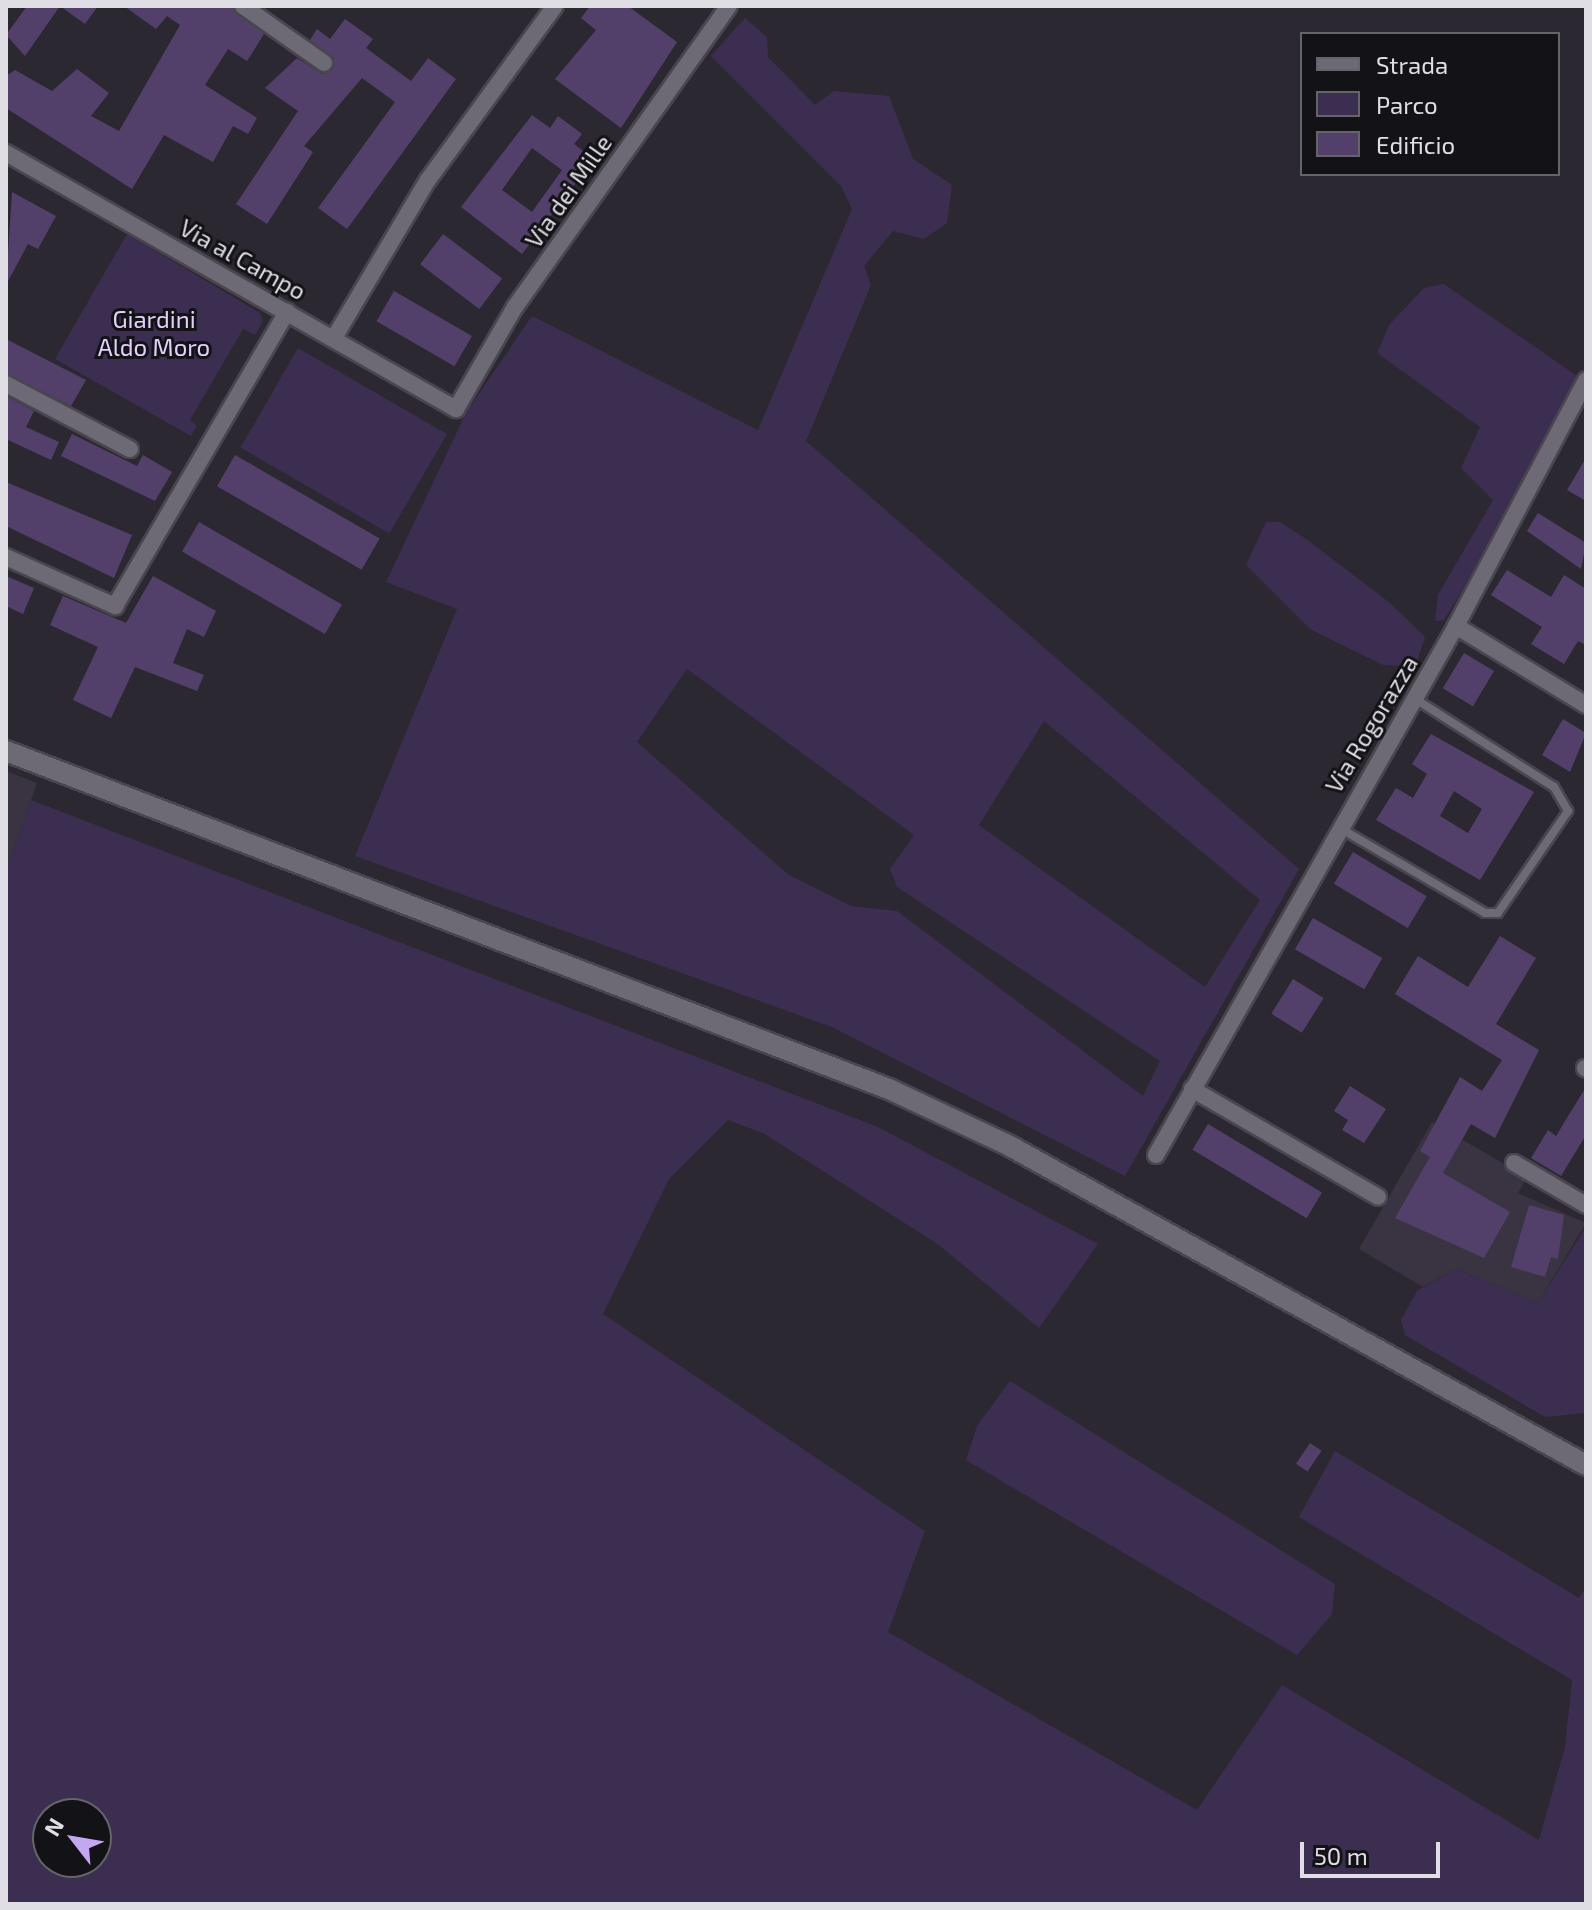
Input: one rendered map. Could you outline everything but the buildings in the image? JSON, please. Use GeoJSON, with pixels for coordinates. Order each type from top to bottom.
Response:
{"type":"FeatureCollection","features":[{"type":"Feature","properties":{"kind":"street"},"geometry":{"type":"LineString","coordinates":[[243,6],[324,63]]}},
{"type":"Feature","properties":{"kind":"street"},"geometry":{"type":"LineString","coordinates":[[334,338],[428,180],[555,6]]}},
{"type":"Feature","properties":{"kind":"street","name":"Via dei Mille"},"geometry":{"type":"LineString","coordinates":[[456,409],[515,307],[729,6]]}},
{"type":"Feature","properties":{"kind":"street","name":"Via al Campo"},"geometry":{"type":"LineString","coordinates":[[6,153],[456,409]]}},
{"type":"Feature","properties":{"kind":"street"},"geometry":{"type":"LineString","coordinates":[[6,557],[115,606],[287,312]]}},
{"type":"Feature","properties":{"kind":"street","name":"Via Rogorazza"},"geometry":{"type":"LineString","coordinates":[[1156,1155],[1338,826],[1456,626],[1586,380]]}},
{"type":"Feature","properties":{"kind":"street"},"geometry":{"type":"LineString","coordinates":[[6,384],[130,449]]}},
{"type":"Feature","properties":{"kind":"street"},"geometry":{"type":"LineString","coordinates":[[1456,626],[1586,705]]}},
{"type":"Feature","properties":{"kind":"street"},"geometry":{"type":"LineString","coordinates":[[6,751],[889,1089],[1008,1145],[1586,1465]]}},
{"type":"Feature","properties":{"kind":"street"},"geometry":{"type":"LineString","coordinates":[[1192,1089],[1378,1197]]}},
{"type":"Feature","properties":{"kind":"street"},"geometry":{"type":"LineString","coordinates":[[1514,1163],[1586,1205]]}},
{"type":"Feature","properties":{"kind":"lane"},"geometry":{"type":"LineString","coordinates":[[1338,826],[1485,913],[1498,913],[1568,811],[1554,787],[1414,698]]}},
{"type":"Feature","properties":{"kind":"shaded area"},"geometry":{"type":"Polygon","coordinates":[[[6,771],[37,783],[6,872],[6,771]]]}},
{"type":"Feature","properties":{"kind":"shaded area"},"geometry":{"type":"Polygon","coordinates":[[[1432,1122],[1527,1177],[1518,1193],[1586,1223],[1538,1303],[1456,1269],[1423,1287],[1359,1249],[1432,1122]]]}},
{"type":"Feature","properties":{"kind":"green space"},"geometry":{"type":"Polygon","coordinates":[[[745,18],[767,37],[768,57],[815,105],[834,91],[889,96],[913,159],[952,185],[947,223],[924,239],[893,231],[864,266],[871,285],[806,441],[1299,869],[1125,1176],[832,1027],[355,856],[457,609],[386,582],[467,411],[532,316],[758,430],[852,209],[841,186],[711,56],[745,18]],[[687,669],[637,742],[789,875],[851,906],[897,911],[1143,1096],[1160,1061],[897,887],[890,869],[914,835],[687,669]],[[1044,721],[979,825],[1205,987],[1260,900],[1044,721]]]}},
{"type":"Feature","properties":{"kind":"green space","name":"Giardini Aldo Moro"},"geometry":{"type":"Polygon","coordinates":[[[127,234],[260,313],[263,321],[255,335],[243,329],[190,420],[197,426],[191,436],[55,359],[127,234]]]}},
{"type":"Feature","properties":{"kind":"green space"},"geometry":{"type":"Polygon","coordinates":[[[1444,284],[1577,376],[1462,591],[1444,620],[1435,621],[1438,595],[1493,500],[1461,468],[1480,427],[1377,353],[1389,325],[1424,288],[1444,284]]]}},
{"type":"Feature","properties":{"kind":"green space"},"geometry":{"type":"Polygon","coordinates":[[[298,348],[447,434],[389,534],[240,448],[298,348]]]}},
{"type":"Feature","properties":{"kind":"green space"},"geometry":{"type":"Polygon","coordinates":[[[1266,522],[1280,522],[1305,538],[1390,603],[1425,637],[1415,667],[1383,665],[1310,629],[1246,565],[1266,522]]]}},
{"type":"Feature","properties":{"kind":"green space"},"geometry":{"type":"Polygon","coordinates":[[[31,800],[878,1127],[1098,1244],[1039,1328],[939,1245],[765,1134],[728,1120],[669,1179],[603,1314],[925,1531],[888,1632],[1197,1810],[1282,1685],[1539,1840],[1565,1747],[1572,1680],[1299,1517],[1335,1451],[1579,1598],[1586,1588],[1586,1904],[6,1904],[6,872],[31,800]]]}},
{"type":"Feature","properties":{"kind":"green space"},"geometry":{"type":"Polygon","coordinates":[[[1586,1227],[1586,1413],[1545,1417],[1405,1335],[1401,1320],[1417,1291],[1456,1269],[1538,1303],[1586,1227]]]}},
{"type":"Feature","properties":{"kind":"green space"},"geometry":{"type":"Polygon","coordinates":[[[1010,1381],[1335,1584],[1332,1614],[1297,1655],[966,1460],[977,1426],[1010,1381]]]}}]}
